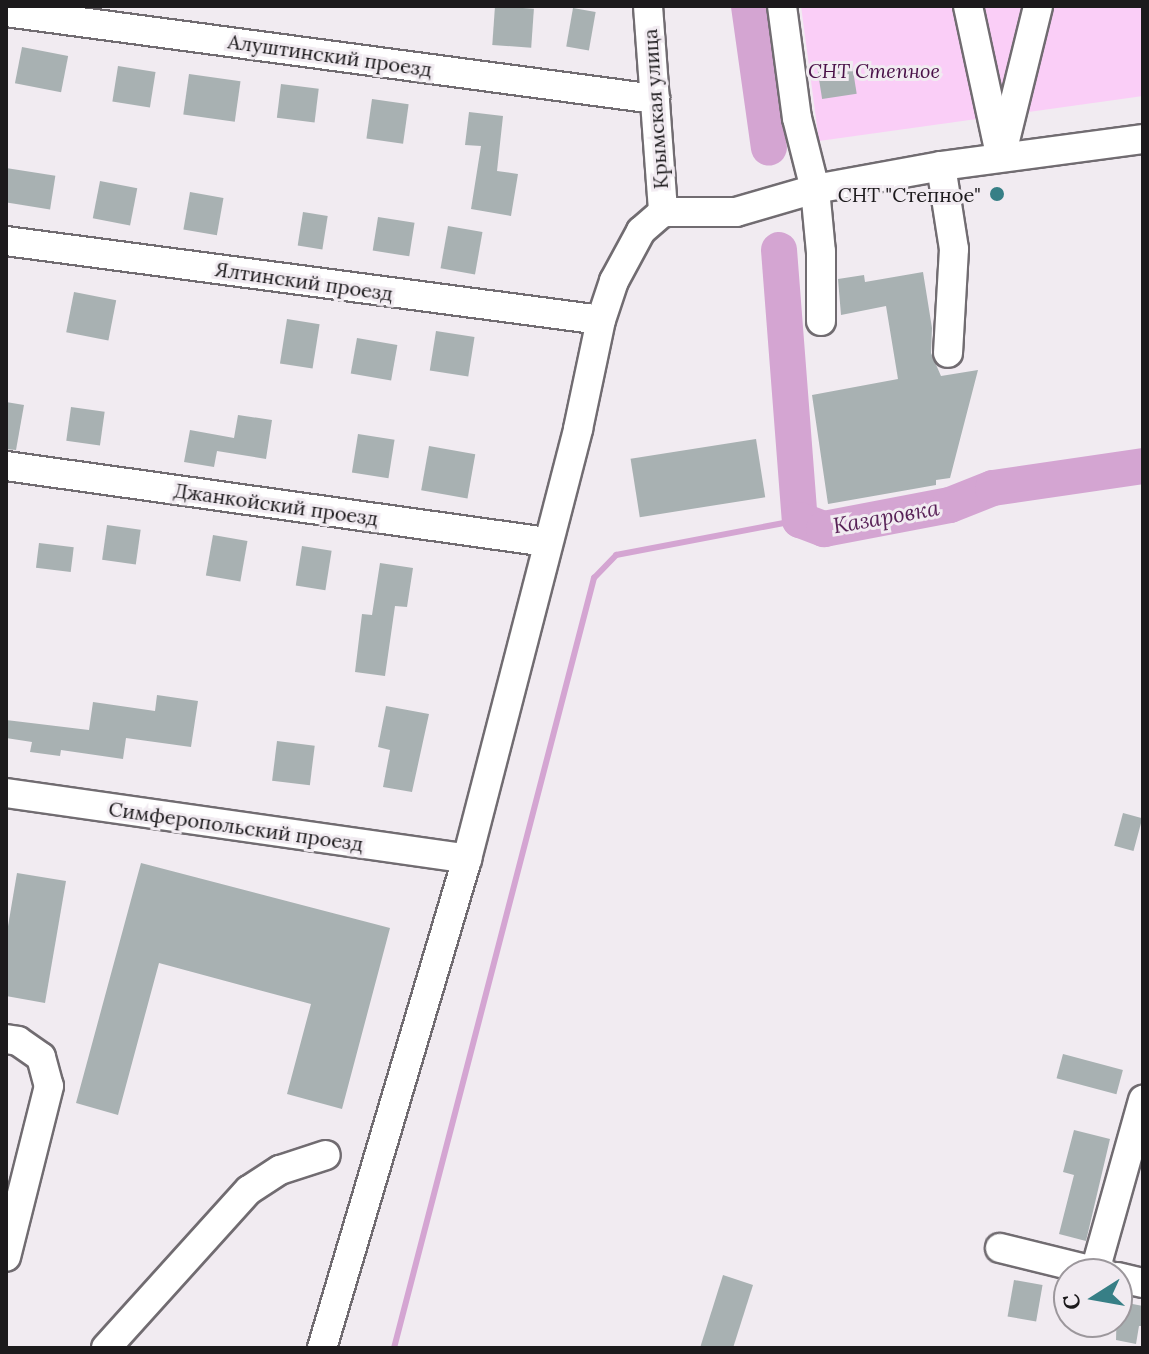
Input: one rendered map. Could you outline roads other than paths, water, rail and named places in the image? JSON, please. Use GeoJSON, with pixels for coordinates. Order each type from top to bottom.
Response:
{"type":"FeatureCollection","features":[{"type":"Feature","properties":{"kind":"street","name":"Крымская улица"},"geometry":{"type":"LineString","coordinates":[[648,6],[663,212]]}},
{"type":"Feature","properties":{"kind":"street"},"geometry":{"type":"LineString","coordinates":[[782,6],[797,118],[815,189],[821,252],[821,321]]}},
{"type":"Feature","properties":{"kind":"street"},"geometry":{"type":"LineString","coordinates":[[968,6],[1001,157]]}},
{"type":"Feature","properties":{"kind":"street"},"geometry":{"type":"LineString","coordinates":[[1001,157],[1038,6]]}},
{"type":"Feature","properties":{"kind":"street","name":"Алуштинский проезд"},"geometry":{"type":"LineString","coordinates":[[6,12],[655,99]]}},
{"type":"Feature","properties":{"kind":"street"},"geometry":{"type":"LineString","coordinates":[[322,1348],[467,859],[578,429],[601,320],[628,252],[641,231],[663,212],[736,212],[815,189],[941,166],[1143,139]]}},
{"type":"Feature","properties":{"kind":"street"},"geometry":{"type":"LineString","coordinates":[[941,166],[954,249],[948,353]]}},
{"type":"Feature","properties":{"kind":"street","name":"Ялтинский проезд"},"geometry":{"type":"LineString","coordinates":[[6,241],[601,320]]}},
{"type":"Feature","properties":{"kind":"street","name":"Джанкойский проезд"},"geometry":{"type":"LineString","coordinates":[[6,466],[547,542]]}},
{"type":"Feature","properties":{"kind":"street","name":"Симферопольский проезд"},"geometry":{"type":"LineString","coordinates":[[6,793],[467,859]]}},
{"type":"Feature","properties":{"kind":"street"},"geometry":{"type":"LineString","coordinates":[[6,1039],[18,1041],[41,1057],[49,1086],[6,1257]]}},
{"type":"Feature","properties":{"kind":"street"},"geometry":{"type":"LineString","coordinates":[[1109,1258],[1143,1100]]}},
{"type":"Feature","properties":{"kind":"street"},"geometry":{"type":"LineString","coordinates":[[106,1348],[249,1190],[280,1170],[326,1155]]}},
{"type":"Feature","properties":{"kind":"street"},"geometry":{"type":"LineString","coordinates":[[1000,1248],[1053,1261]]}},
{"type":"Feature","properties":{"kind":"waterway","name":"Казаровка"},"geometry":{"type":"LineString","coordinates":[[749,6],[769,148]]}},
{"type":"Feature","properties":{"kind":"waterway","name":"Казаровка"},"geometry":{"type":"LineString","coordinates":[[779,250],[800,520],[824,529],[950,505],[993,488],[1143,466]]}},
{"type":"Feature","properties":{"kind":"waterway"},"geometry":{"type":"LineString","coordinates":[[394,1348],[594,578],[616,555],[800,520]]}},
{"type":"Feature","properties":{"kind":"place","name":"СНТ \"Степное\""},"geometry":{"type":"Point","coordinates":[997,194]}},
{"type":"Feature","properties":{"kind":"park label","name":"СНТ Степное"},"geometry":{"type":"Point","coordinates":[874,70]}}]}
